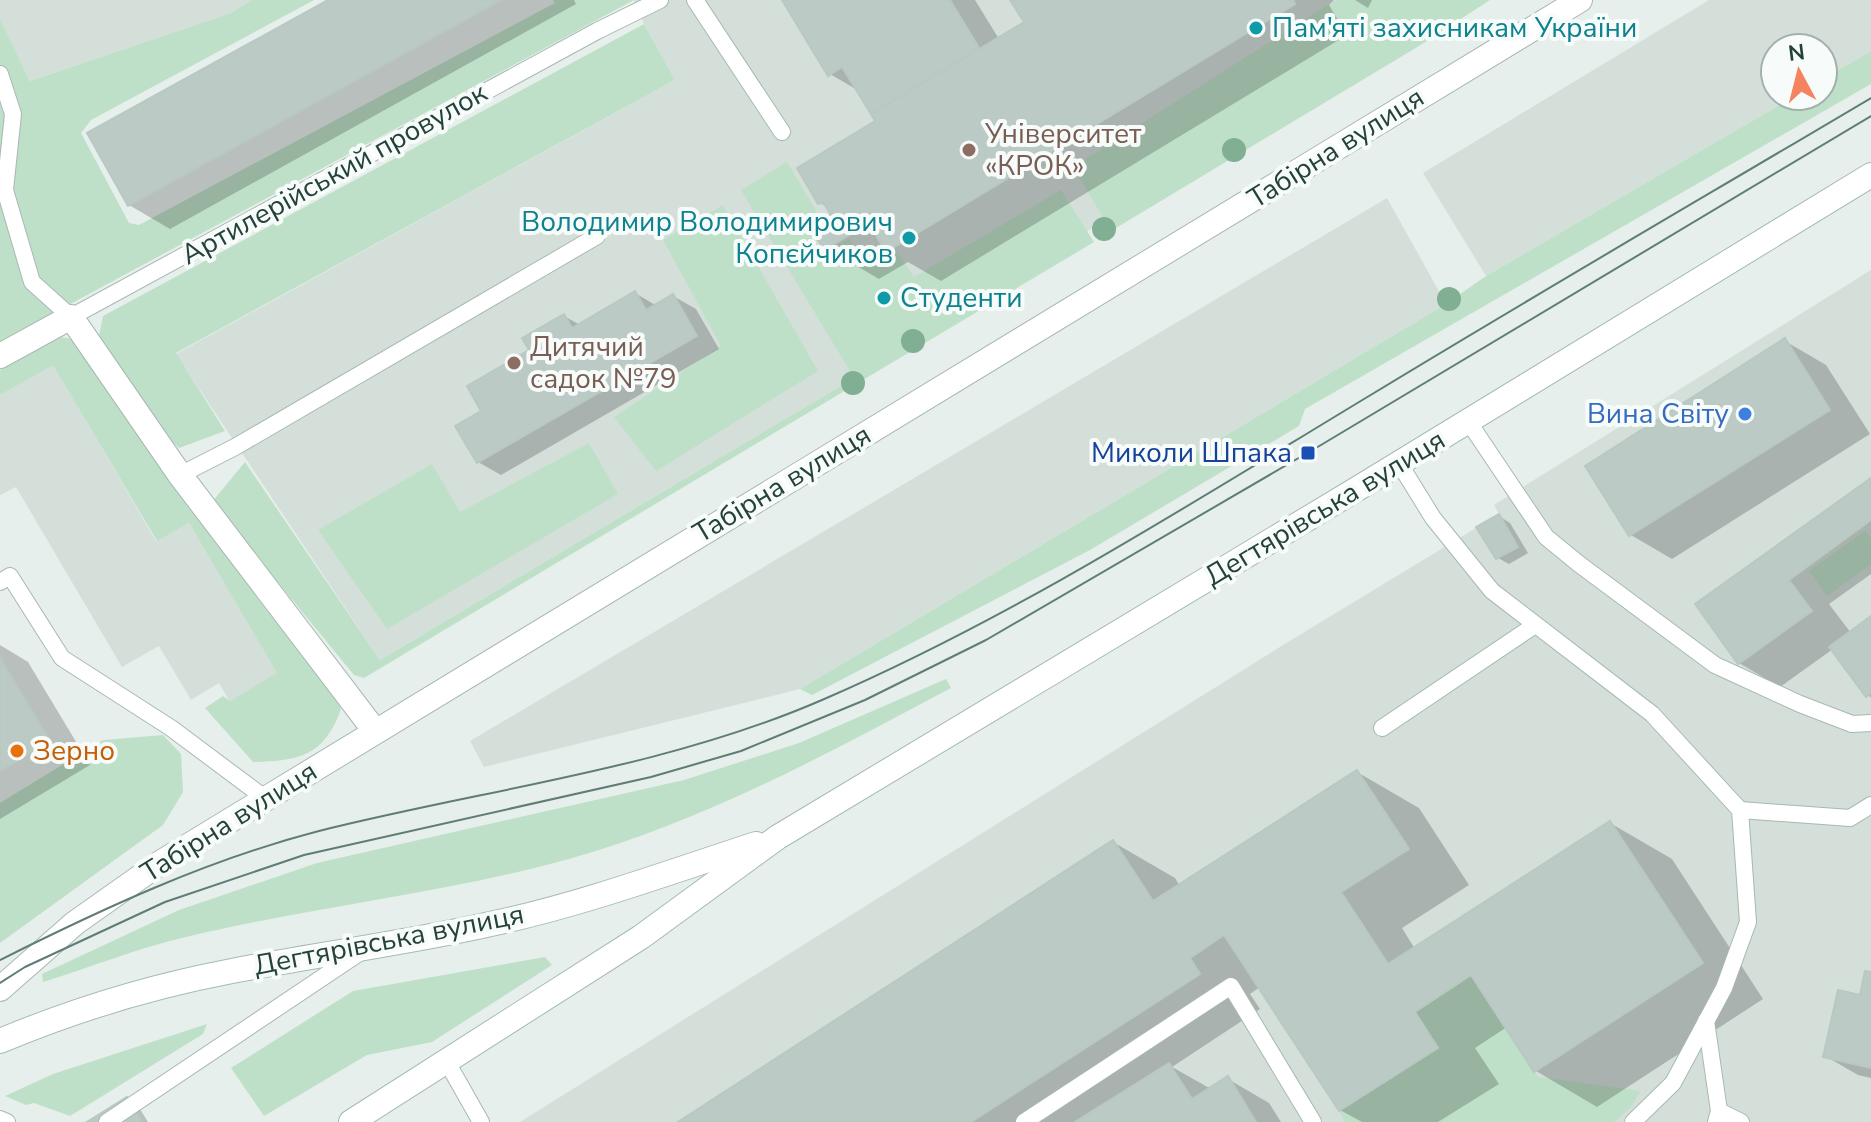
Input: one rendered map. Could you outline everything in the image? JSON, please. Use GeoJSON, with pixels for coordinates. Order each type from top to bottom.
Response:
{"type":"FeatureCollection","features":[{"type":"Feature","properties":{"kind":"main road","name":"Табірна вулиця"},"geometry":{"type":"LineString","coordinates":[[0,989],[75,923],[160,863],[1580,0]]}},
{"type":"Feature","properties":{"kind":"main road","name":"Дегтярівська вулиця"},"geometry":{"type":"LineString","coordinates":[[351,1122],[641,937],[778,837],[1871,175]]}},
{"type":"Feature","properties":{"kind":"main road"},"geometry":{"type":"LineString","coordinates":[[71,317],[180,475],[375,731]]}},
{"type":"Feature","properties":{"kind":"main road","name":"Артилерійський провулок"},"geometry":{"type":"LineString","coordinates":[[0,356],[71,317]]}},
{"type":"Feature","properties":{"kind":"main road","name":"Дегтярівська вулиця"},"geometry":{"type":"LineString","coordinates":[[0,1041],[40,1024],[153,989],[233,971],[363,950],[497,923],[778,837]]}},
{"type":"Feature","properties":{"kind":"lane","name":"Артилерійський провулок"},"geometry":{"type":"LineString","coordinates":[[71,317],[597,31],[660,0]]}},
{"type":"Feature","properties":{"kind":"lane"},"geometry":{"type":"LineString","coordinates":[[695,0],[782,132]]}},
{"type":"Feature","properties":{"kind":"lane"},"geometry":{"type":"LineString","coordinates":[[0,74],[13,114],[5,190],[18,236],[32,282],[71,317]]}},
{"type":"Feature","properties":{"kind":"lane"},"geometry":{"type":"LineString","coordinates":[[180,475],[235,447],[597,236]]}},
{"type":"Feature","properties":{"kind":"lane"},"geometry":{"type":"LineString","coordinates":[[1468,421],[1546,537],[1579,564],[1715,665],[1852,724],[1871,723]]}},
{"type":"Feature","properties":{"kind":"lane"},"geometry":{"type":"LineString","coordinates":[[1399,463],[1451,544],[1492,591],[1652,714],[1740,810],[1748,922],[1724,988],[1673,1083],[1633,1122]]}},
{"type":"Feature","properties":{"kind":"lane"},"geometry":{"type":"LineString","coordinates":[[0,582],[10,576],[62,658],[171,728],[266,799]]}},
{"type":"Feature","properties":{"kind":"lane"},"geometry":{"type":"LineString","coordinates":[[1382,728],[1535,625]]}},
{"type":"Feature","properties":{"kind":"lane"},"geometry":{"type":"LineString","coordinates":[[1740,810],[1850,818],[1871,805]]}},
{"type":"Feature","properties":{"kind":"lane"},"geometry":{"type":"LineString","coordinates":[[107,1122],[363,950]]}},
{"type":"Feature","properties":{"kind":"lane"},"geometry":{"type":"LineString","coordinates":[[1024,1122],[1231,986],[1313,1122]]}},
{"type":"Feature","properties":{"kind":"lane"},"geometry":{"type":"LineString","coordinates":[[1706,1021],[1718,1117],[1741,1122]]}},
{"type":"Feature","properties":{"kind":"lane"},"geometry":{"type":"LineString","coordinates":[[447,1062],[481,1122]]}},
{"type":"Feature","properties":{"kind":"lane"},"geometry":{"type":"LineString","coordinates":[[0,1119],[7,1122]]}},
{"type":"Feature","properties":{"kind":"shaded area"},"geometry":{"type":"Polygon","coordinates":[[[0,0],[252,0],[231,13],[30,81],[0,19],[0,0]]]}},
{"type":"Feature","properties":{"kind":"shaded area"},"geometry":{"type":"Polygon","coordinates":[[[634,0],[1391,0],[1412,35],[852,373],[854,378],[380,660],[176,354],[675,80],[634,0]]]}},
{"type":"Feature","properties":{"kind":"shaded area"},"geometry":{"type":"Polygon","coordinates":[[[1709,0],[1871,0],[1871,51],[1839,70],[1839,32],[1759,32],[1759,112],[1768,112],[1486,276],[1423,173],[1709,0]]]}},
{"type":"Feature","properties":{"kind":"shaded area"},"geometry":{"type":"Polygon","coordinates":[[[1387,198],[1446,304],[800,689],[484,767],[470,741],[1387,198]]]}},
{"type":"Feature","properties":{"kind":"shaded area"},"geometry":{"type":"Polygon","coordinates":[[[1871,270],[1871,1122],[520,1122],[1283,645],[1499,514],[1494,505],[1871,270]]]}},
{"type":"Feature","properties":{"kind":"shaded area"},"geometry":{"type":"Polygon","coordinates":[[[53,364],[156,541],[189,523],[278,674],[230,702],[219,683],[191,700],[159,646],[122,667],[16,487],[0,495],[0,395],[53,364]]]}},
{"type":"Feature","properties":{"kind":"green space"},"geometry":{"type":"Polygon","coordinates":[[[252,0],[314,0],[91,120],[81,133],[129,223],[139,225],[555,3],[553,0],[634,0],[0,342],[0,19],[30,81],[231,13],[252,0]]]}},
{"type":"Feature","properties":{"kind":"green space"},"geometry":{"type":"Polygon","coordinates":[[[1336,0],[1490,0],[1111,231],[1073,167],[1336,0]]]}},
{"type":"Feature","properties":{"kind":"green space"},"geometry":{"type":"Polygon","coordinates":[[[644,24],[675,80],[176,353],[225,431],[179,448],[157,427],[98,341],[103,316],[644,24]]]}},
{"type":"Feature","properties":{"kind":"green space"},"geometry":{"type":"Polygon","coordinates":[[[1871,51],[1871,84],[1839,102],[1839,70],[1871,51]]]}},
{"type":"Feature","properties":{"kind":"green space"},"geometry":{"type":"Polygon","coordinates":[[[1768,112],[1822,112],[1305,409],[1299,426],[1090,550],[812,695],[800,689],[1446,304],[1486,276],[1768,112]]]}},
{"type":"Feature","properties":{"kind":"green space"},"geometry":{"type":"Polygon","coordinates":[[[787,162],[820,217],[807,229],[823,253],[849,239],[867,265],[897,252],[914,277],[1061,190],[1094,242],[364,678],[354,675],[212,502],[245,462],[380,660],[854,378],[741,190],[787,162]]]}},
{"type":"Feature","properties":{"kind":"green space"},"geometry":{"type":"Polygon","coordinates":[[[723,205],[818,371],[656,471],[614,417],[721,346],[663,240],[723,205]]]}},
{"type":"Feature","properties":{"kind":"green space"},"geometry":{"type":"Polygon","coordinates":[[[60,337],[73,339],[313,659],[341,709],[327,737],[308,753],[284,760],[253,762],[205,708],[223,696],[230,701],[277,673],[189,523],[157,541],[53,365],[0,395],[0,370],[60,337]]]}},
{"type":"Feature","properties":{"kind":"green space"},"geometry":{"type":"Polygon","coordinates":[[[589,443],[618,494],[387,629],[318,530],[432,464],[460,512],[589,443]]]}},
{"type":"Feature","properties":{"kind":"green space"},"geometry":{"type":"Polygon","coordinates":[[[1865,531],[1871,539],[1871,564],[1827,596],[1809,571],[1865,531]]]}},
{"type":"Feature","properties":{"kind":"green space"},"geometry":{"type":"Polygon","coordinates":[[[946,679],[951,688],[811,761],[716,806],[619,843],[569,859],[473,882],[182,938],[43,982],[42,974],[179,910],[317,863],[684,780],[799,743],[946,679]]]}},
{"type":"Feature","properties":{"kind":"green space"},"geometry":{"type":"Polygon","coordinates":[[[163,735],[181,754],[183,792],[163,825],[0,943],[0,803],[103,740],[163,735]]]}},
{"type":"Feature","properties":{"kind":"green space"},"geometry":{"type":"Polygon","coordinates":[[[545,957],[552,965],[432,1042],[367,1055],[264,1116],[231,1068],[353,991],[545,957]]]}},
{"type":"Feature","properties":{"kind":"green space"},"geometry":{"type":"Polygon","coordinates":[[[1471,975],[1538,1077],[1641,1091],[1630,1108],[1614,1122],[1345,1122],[1339,1111],[1438,1048],[1415,1012],[1471,975]]]}},
{"type":"Feature","properties":{"kind":"green space"},"geometry":{"type":"Polygon","coordinates":[[[207,1024],[203,1034],[70,1116],[34,1103],[26,1105],[5,1096],[53,1074],[207,1024]]]}},
{"type":"Feature","properties":{"kind":"building"},"geometry":{"type":"Polygon","coordinates":[[[328,0],[501,0],[128,206],[87,133],[328,0]]]}},
{"type":"Feature","properties":{"kind":"building"},"geometry":{"type":"Polygon","coordinates":[[[782,0],[950,0],[979,48],[871,114],[842,67],[828,76],[782,0]]]}},
{"type":"Feature","properties":{"kind":"building"},"geometry":{"type":"Polygon","coordinates":[[[1010,0],[1293,0],[1295,4],[886,252],[869,223],[824,250],[811,228],[831,215],[823,202],[818,204],[797,168],[875,121],[871,114],[1024,22],[1010,0]]]}},
{"type":"Feature","properties":{"kind":"building","name":"Дитячий садок №79"},"geometry":{"type":"Polygon","coordinates":[[[635,291],[646,310],[673,294],[697,336],[477,463],[455,426],[481,411],[467,386],[529,350],[522,338],[564,314],[572,328],[635,291]]]}},
{"type":"Feature","properties":{"kind":"building"},"geometry":{"type":"Polygon","coordinates":[[[1785,338],[1830,410],[1629,536],[1585,466],[1785,338]]]}},
{"type":"Feature","properties":{"kind":"building"},"geometry":{"type":"Polygon","coordinates":[[[1871,478],[1871,520],[1789,580],[1812,611],[1738,664],[1695,604],[1871,478]]]}},
{"type":"Feature","properties":{"kind":"building"},"geometry":{"type":"Polygon","coordinates":[[[1499,514],[1518,547],[1496,559],[1476,527],[1499,514]]]}},
{"type":"Feature","properties":{"kind":"building"},"geometry":{"type":"Polygon","coordinates":[[[1871,616],[1871,693],[1866,697],[1829,647],[1871,616]]]}},
{"type":"Feature","properties":{"kind":"building"},"geometry":{"type":"Polygon","coordinates":[[[0,658],[50,741],[0,771],[0,658]]]}},
{"type":"Feature","properties":{"kind":"building"},"geometry":{"type":"Polygon","coordinates":[[[1357,770],[1409,849],[1341,892],[1388,964],[1610,821],[1703,963],[1534,1072],[1471,975],[1415,1012],[1438,1048],[1339,1111],[1224,935],[1190,958],[1200,974],[971,1122],[678,1122],[1113,840],[1153,901],[1357,770]]]}},
{"type":"Feature","properties":{"kind":"building"},"geometry":{"type":"Polygon","coordinates":[[[1865,971],[1871,972],[1871,1068],[1823,1057],[1838,990],[1860,995],[1865,971]]]}},
{"type":"Feature","properties":{"kind":"building"},"geometry":{"type":"Polygon","coordinates":[[[1169,1063],[1192,1099],[1228,1076],[1256,1122],[1075,1122],[1169,1063]]]}},
{"type":"Feature","properties":{"kind":"building"},"geometry":{"type":"Polygon","coordinates":[[[127,1097],[142,1122],[87,1122],[127,1097]]]}},
{"type":"Feature","properties":{"kind":"tram line"},"geometry":{"type":"LineString","coordinates":[[0,960],[116,904],[236,856],[319,831],[574,776],[700,744],[762,724],[893,668],[1032,596],[1168,518],[1871,98]]}},
{"type":"Feature","properties":{"kind":"tram line"},"geometry":{"type":"LineString","coordinates":[[0,983],[25,967],[165,902],[304,855],[651,777],[741,751],[865,700],[986,640],[1321,445],[1871,116]]}},
{"type":"Feature","properties":{"kind":"place","name":"Пам'яті захисникам України"},"geometry":{"type":"Point","coordinates":[1256,28]}},
{"type":"Feature","properties":{"kind":"place","name":"Університет «КРОК»"},"geometry":{"type":"Point","coordinates":[969,150]}},
{"type":"Feature","properties":{"kind":"place","name":"Володимир Володимирович Копєйчиков"},"geometry":{"type":"Point","coordinates":[909,238]}},
{"type":"Feature","properties":{"kind":"place","name":"Студенти"},"geometry":{"type":"Point","coordinates":[884,298]}},
{"type":"Feature","properties":{"kind":"place","name":"Дитячий садок №79"},"geometry":{"type":"Point","coordinates":[514,363]}},
{"type":"Feature","properties":{"kind":"place","name":"Вина Світу"},"geometry":{"type":"Point","coordinates":[1745,414]}},
{"type":"Feature","properties":{"kind":"place","name":"Миколи Шпака"},"geometry":{"type":"Point","coordinates":[1308,453]}},
{"type":"Feature","properties":{"kind":"place","name":"Зерно"},"geometry":{"type":"Point","coordinates":[17,751]}}]}
